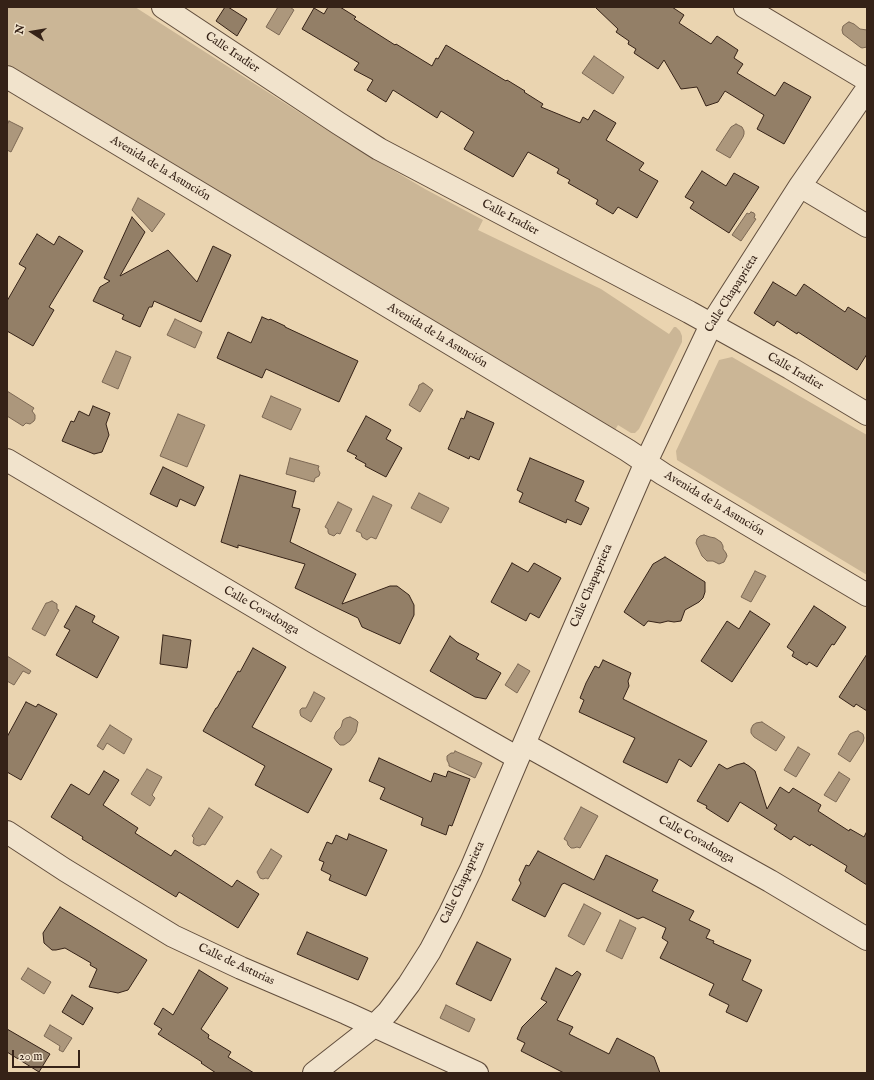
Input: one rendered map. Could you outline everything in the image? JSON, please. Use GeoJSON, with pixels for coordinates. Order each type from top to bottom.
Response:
{"type":"FeatureCollection","features":[{"type":"Feature","properties":{"kind":"street","name":"Calle Iradier"},"geometry":{"type":"LineString","coordinates":[[163,7],[338,123],[379,148],[790,368],[867,414]]}},
{"type":"Feature","properties":{"kind":"street"},"geometry":{"type":"LineString","coordinates":[[745,7],[867,80]]}},
{"type":"Feature","properties":{"kind":"street","name":"Avenida de la Asunción"},"geometry":{"type":"LineString","coordinates":[[7,77],[627,450],[662,474],[867,595]]}},
{"type":"Feature","properties":{"kind":"street","name":"Calle Chapaprieta"},"geometry":{"type":"LineString","coordinates":[[314,1073],[374,1026],[388,1012],[409,984],[430,951],[471,868],[646,462],[711,325],[800,186],[867,89]]}},
{"type":"Feature","properties":{"kind":"street"},"geometry":{"type":"LineString","coordinates":[[800,186],[867,226]]}},
{"type":"Feature","properties":{"kind":"street","name":"Calle Covadonga"},"geometry":{"type":"LineString","coordinates":[[7,460],[314,642],[770,881],[867,939]]}},
{"type":"Feature","properties":{"kind":"street","name":"Calle de Asturias"},"geometry":{"type":"LineString","coordinates":[[7,832],[65,870],[173,936],[241,968],[477,1073]]}},
{"type":"Feature","properties":{"kind":"shaded area"},"geometry":{"type":"Polygon","coordinates":[[[7,7],[135,7],[347,143],[425,189],[483,220],[478,230],[601,289],[669,334],[674,327],[676,327],[682,336],[682,342],[639,429],[635,433],[631,433],[618,425],[615,430],[65,101],[7,64],[7,7]]]}},
{"type":"Feature","properties":{"kind":"shaded area"},"geometry":{"type":"Polygon","coordinates":[[[278,7],[290,7],[294,10],[279,35],[266,27],[278,7]]]}},
{"type":"Feature","properties":{"kind":"shaded area"},"geometry":{"type":"Polygon","coordinates":[[[849,22],[860,29],[867,30],[867,47],[860,47],[843,34],[843,26],[849,22]]]}},
{"type":"Feature","properties":{"kind":"shaded area"},"geometry":{"type":"Polygon","coordinates":[[[594,56],[624,77],[613,94],[582,73],[594,56]]]}},
{"type":"Feature","properties":{"kind":"shaded area"},"geometry":{"type":"Polygon","coordinates":[[[9,121],[23,128],[11,152],[7,150],[7,125],[9,121]]]}},
{"type":"Feature","properties":{"kind":"shaded area"},"geometry":{"type":"Polygon","coordinates":[[[736,124],[742,127],[744,134],[730,158],[716,150],[731,127],[736,124]]]}},
{"type":"Feature","properties":{"kind":"shaded area"},"geometry":{"type":"Polygon","coordinates":[[[138,198],[165,214],[152,232],[132,210],[138,198]]]}},
{"type":"Feature","properties":{"kind":"shaded area"},"geometry":{"type":"Polygon","coordinates":[[[751,212],[754,213],[754,218],[756,219],[741,241],[732,235],[747,213],[749,214],[751,212]]]}},
{"type":"Feature","properties":{"kind":"shaded area"},"geometry":{"type":"Polygon","coordinates":[[[175,319],[202,332],[195,348],[167,335],[175,319]]]}},
{"type":"Feature","properties":{"kind":"shaded area"},"geometry":{"type":"Polygon","coordinates":[[[116,351],[131,357],[118,389],[102,382],[116,351]]]}},
{"type":"Feature","properties":{"kind":"shaded area"},"geometry":{"type":"Polygon","coordinates":[[[732,357],[867,435],[867,575],[677,460],[676,451],[719,360],[732,357]]]}},
{"type":"Feature","properties":{"kind":"shaded area"},"geometry":{"type":"Polygon","coordinates":[[[423,383],[433,390],[420,412],[409,405],[419,385],[423,383]]]}},
{"type":"Feature","properties":{"kind":"shaded area"},"geometry":{"type":"Polygon","coordinates":[[[7,391],[34,408],[32,411],[35,415],[34,421],[30,424],[26,423],[23,426],[7,416],[7,391]]]}},
{"type":"Feature","properties":{"kind":"shaded area"},"geometry":{"type":"Polygon","coordinates":[[[271,396],[301,409],[291,430],[262,417],[271,396]]]}},
{"type":"Feature","properties":{"kind":"shaded area"},"geometry":{"type":"Polygon","coordinates":[[[178,414],[205,425],[187,467],[160,456],[178,414]]]}},
{"type":"Feature","properties":{"kind":"shaded area"},"geometry":{"type":"Polygon","coordinates":[[[290,458],[319,466],[319,476],[315,478],[314,482],[286,474],[290,458]]]}},
{"type":"Feature","properties":{"kind":"shaded area"},"geometry":{"type":"Polygon","coordinates":[[[419,493],[449,508],[441,523],[411,508],[419,493]]]}},
{"type":"Feature","properties":{"kind":"shaded area"},"geometry":{"type":"Polygon","coordinates":[[[373,496],[392,505],[376,539],[371,537],[367,540],[362,537],[361,533],[356,531],[373,496]]]}},
{"type":"Feature","properties":{"kind":"shaded area"},"geometry":{"type":"Polygon","coordinates":[[[338,502],[352,509],[340,534],[337,533],[334,536],[329,534],[328,529],[325,527],[338,502]]]}},
{"type":"Feature","properties":{"kind":"shaded area"},"geometry":{"type":"Polygon","coordinates":[[[704,535],[715,538],[721,542],[727,556],[724,562],[719,564],[713,561],[707,561],[702,556],[696,543],[700,536],[704,535]]]}},
{"type":"Feature","properties":{"kind":"shaded area"},"geometry":{"type":"Polygon","coordinates":[[[755,571],[766,576],[751,602],[741,597],[755,571]]]}},
{"type":"Feature","properties":{"kind":"shaded area"},"geometry":{"type":"Polygon","coordinates":[[[52,601],[57,604],[57,609],[59,610],[45,636],[32,629],[46,603],[52,601]]]}},
{"type":"Feature","properties":{"kind":"shaded area"},"geometry":{"type":"Polygon","coordinates":[[[7,656],[31,671],[29,674],[23,671],[14,685],[7,681],[7,656]]]}},
{"type":"Feature","properties":{"kind":"shaded area"},"geometry":{"type":"Polygon","coordinates":[[[518,664],[530,671],[517,693],[505,685],[518,664]]]}},
{"type":"Feature","properties":{"kind":"shaded area"},"geometry":{"type":"Polygon","coordinates":[[[314,692],[325,698],[311,722],[301,716],[300,710],[302,708],[306,708],[314,692]]]}},
{"type":"Feature","properties":{"kind":"shaded area"},"geometry":{"type":"Polygon","coordinates":[[[350,717],[358,722],[356,732],[350,741],[344,745],[340,745],[334,738],[336,732],[341,727],[343,720],[350,717]]]}},
{"type":"Feature","properties":{"kind":"shaded area"},"geometry":{"type":"Polygon","coordinates":[[[762,722],[785,737],[776,751],[754,737],[751,733],[753,725],[762,722]]]}},
{"type":"Feature","properties":{"kind":"shaded area"},"geometry":{"type":"Polygon","coordinates":[[[110,725],[132,739],[124,754],[107,743],[103,750],[97,746],[110,725]]]}},
{"type":"Feature","properties":{"kind":"shaded area"},"geometry":{"type":"Polygon","coordinates":[[[858,731],[863,734],[863,742],[850,762],[838,754],[850,734],[858,731]]]}},
{"type":"Feature","properties":{"kind":"shaded area"},"geometry":{"type":"Polygon","coordinates":[[[798,747],[810,754],[796,777],[784,770],[798,747]]]}},
{"type":"Feature","properties":{"kind":"shaded area"},"geometry":{"type":"Polygon","coordinates":[[[455,751],[482,763],[475,778],[449,766],[447,756],[455,751]]]}},
{"type":"Feature","properties":{"kind":"shaded area"},"geometry":{"type":"Polygon","coordinates":[[[147,769],[162,777],[152,795],[155,798],[150,806],[131,794],[147,769]]]}},
{"type":"Feature","properties":{"kind":"shaded area"},"geometry":{"type":"Polygon","coordinates":[[[839,772],[850,779],[836,802],[824,795],[839,772]]]}},
{"type":"Feature","properties":{"kind":"shaded area"},"geometry":{"type":"Polygon","coordinates":[[[581,807],[598,816],[580,848],[571,848],[564,839],[581,807]]]}},
{"type":"Feature","properties":{"kind":"shaded area"},"geometry":{"type":"Polygon","coordinates":[[[209,808],[223,817],[205,845],[203,844],[199,846],[193,843],[194,838],[192,836],[209,808]]]}},
{"type":"Feature","properties":{"kind":"shaded area"},"geometry":{"type":"Polygon","coordinates":[[[271,849],[282,856],[268,879],[263,879],[260,878],[257,872],[271,849]]]}},
{"type":"Feature","properties":{"kind":"shaded area"},"geometry":{"type":"Polygon","coordinates":[[[584,904],[601,913],[584,945],[568,936],[584,904]]]}},
{"type":"Feature","properties":{"kind":"shaded area"},"geometry":{"type":"Polygon","coordinates":[[[620,920],[636,928],[622,959],[606,951],[620,920]]]}},
{"type":"Feature","properties":{"kind":"shaded area"},"geometry":{"type":"Polygon","coordinates":[[[28,968],[51,982],[44,994],[21,979],[28,968]]]}},
{"type":"Feature","properties":{"kind":"shaded area"},"geometry":{"type":"Polygon","coordinates":[[[446,1005],[475,1019],[469,1032],[440,1018],[446,1005]]]}},
{"type":"Feature","properties":{"kind":"shaded area"},"geometry":{"type":"Polygon","coordinates":[[[50,1025],[72,1038],[63,1052],[59,1050],[60,1046],[44,1036],[50,1025]]]}},
{"type":"Feature","properties":{"kind":"building"},"geometry":{"type":"Polygon","coordinates":[[[225,7],[228,7],[247,19],[237,36],[216,21],[225,7]]]}},
{"type":"Feature","properties":{"kind":"building"},"geometry":{"type":"Polygon","coordinates":[[[328,7],[340,7],[356,17],[354,19],[432,66],[446,45],[525,91],[524,92],[543,104],[541,107],[580,123],[583,117],[588,120],[594,110],[616,123],[606,140],[644,163],[639,170],[658,181],[637,218],[618,207],[613,214],[596,204],[598,200],[568,183],[570,180],[557,173],[559,169],[528,152],[513,177],[464,149],[474,132],[441,111],[437,118],[393,90],[386,102],[367,90],[373,80],[354,70],[359,63],[302,29],[314,8],[324,14],[328,7]]]}},
{"type":"Feature","properties":{"kind":"building"},"geometry":{"type":"Polygon","coordinates":[[[595,7],[672,7],[684,15],[679,23],[711,44],[717,36],[738,50],[734,58],[743,64],[737,73],[775,96],[784,82],[811,97],[784,144],[757,129],[764,115],[725,91],[718,102],[706,106],[697,87],[681,89],[664,60],[658,69],[634,53],[636,49],[628,44],[629,41],[616,32],[618,29],[595,7]]]}},
{"type":"Feature","properties":{"kind":"building"},"geometry":{"type":"Polygon","coordinates":[[[702,171],[726,186],[734,173],[759,187],[729,233],[690,208],[694,202],[685,197],[702,171]]]}},
{"type":"Feature","properties":{"kind":"building"},"geometry":{"type":"Polygon","coordinates":[[[132,217],[145,232],[120,276],[168,250],[197,282],[213,246],[231,255],[201,322],[154,301],[152,307],[149,307],[140,327],[122,319],[124,315],[93,301],[100,287],[110,281],[104,278],[132,217]]]}},
{"type":"Feature","properties":{"kind":"building"},"geometry":{"type":"Polygon","coordinates":[[[37,234],[54,245],[59,236],[83,251],[49,307],[54,310],[33,346],[7,331],[7,301],[26,268],[19,264],[37,234]]]}},
{"type":"Feature","properties":{"kind":"building"},"geometry":{"type":"Polygon","coordinates":[[[773,282],[796,296],[804,284],[845,312],[848,307],[867,319],[867,354],[857,370],[798,332],[797,334],[777,321],[774,326],[754,313],[773,282]]]}},
{"type":"Feature","properties":{"kind":"building"},"geometry":{"type":"Polygon","coordinates":[[[262,317],[269,320],[270,319],[358,361],[339,402],[266,369],[262,378],[217,358],[228,332],[251,343],[262,317]]]}},
{"type":"Feature","properties":{"kind":"building"},"geometry":{"type":"Polygon","coordinates":[[[93,406],[110,413],[106,424],[109,435],[102,452],[94,454],[62,441],[71,421],[74,422],[79,411],[89,416],[93,406]]]}},
{"type":"Feature","properties":{"kind":"building"},"geometry":{"type":"Polygon","coordinates":[[[467,411],[494,423],[479,460],[470,456],[469,459],[448,449],[461,418],[464,419],[467,411]]]}},
{"type":"Feature","properties":{"kind":"building"},"geometry":{"type":"Polygon","coordinates":[[[366,416],[391,430],[386,439],[402,448],[386,477],[365,466],[366,464],[355,458],[357,456],[347,451],[366,416]]]}},
{"type":"Feature","properties":{"kind":"building"},"geometry":{"type":"Polygon","coordinates":[[[530,458],[584,481],[575,501],[589,508],[581,525],[567,519],[566,523],[519,502],[523,493],[517,490],[530,458]]]}},
{"type":"Feature","properties":{"kind":"building"},"geometry":{"type":"Polygon","coordinates":[[[163,467],[204,487],[195,506],[180,499],[177,507],[150,494],[163,467]]]}},
{"type":"Feature","properties":{"kind":"building"},"geometry":{"type":"Polygon","coordinates":[[[240,475],[296,491],[292,507],[300,509],[290,542],[356,574],[342,604],[390,586],[397,586],[409,595],[414,605],[414,615],[400,644],[362,627],[358,618],[295,588],[305,564],[238,545],[238,548],[221,542],[240,475]]]}},
{"type":"Feature","properties":{"kind":"building"},"geometry":{"type":"Polygon","coordinates":[[[665,557],[705,582],[705,592],[703,598],[699,602],[685,610],[681,621],[668,621],[660,623],[648,621],[644,626],[624,612],[653,564],[665,557]]]}},
{"type":"Feature","properties":{"kind":"building"},"geometry":{"type":"Polygon","coordinates":[[[512,563],[528,572],[534,563],[561,578],[539,618],[530,613],[526,621],[491,602],[512,563]]]}},
{"type":"Feature","properties":{"kind":"building"},"geometry":{"type":"Polygon","coordinates":[[[76,606],[95,616],[92,622],[119,637],[97,678],[56,655],[70,630],[64,627],[76,606]]]}},
{"type":"Feature","properties":{"kind":"building"},"geometry":{"type":"Polygon","coordinates":[[[814,606],[846,627],[834,645],[832,644],[817,667],[809,662],[807,665],[792,656],[794,652],[787,647],[814,606]]]}},
{"type":"Feature","properties":{"kind":"building"},"geometry":{"type":"Polygon","coordinates":[[[750,611],[770,624],[732,682],[701,661],[727,621],[739,629],[750,611]]]}},
{"type":"Feature","properties":{"kind":"building"},"geometry":{"type":"Polygon","coordinates":[[[163,635],[191,640],[187,668],[160,664],[163,635]]]}},
{"type":"Feature","properties":{"kind":"building"},"geometry":{"type":"Polygon","coordinates":[[[450,636],[457,642],[479,654],[476,659],[501,673],[486,699],[475,697],[430,671],[450,636]]]}},
{"type":"Feature","properties":{"kind":"building"},"geometry":{"type":"Polygon","coordinates":[[[253,648],[286,667],[252,727],[332,769],[308,813],[255,785],[265,766],[203,731],[238,671],[240,672],[253,648]]]}},
{"type":"Feature","properties":{"kind":"building"},"geometry":{"type":"Polygon","coordinates":[[[867,654],[867,711],[856,704],[854,707],[839,697],[867,654]]]}},
{"type":"Feature","properties":{"kind":"building"},"geometry":{"type":"Polygon","coordinates":[[[603,660],[631,673],[628,681],[629,686],[623,699],[707,741],[691,767],[679,759],[667,783],[623,762],[635,738],[579,712],[584,700],[580,698],[586,683],[595,666],[599,668],[603,660]]]}},
{"type":"Feature","properties":{"kind":"building"},"geometry":{"type":"Polygon","coordinates":[[[26,702],[36,707],[38,704],[57,714],[21,780],[7,772],[7,737],[26,702]]]}},
{"type":"Feature","properties":{"kind":"building"},"geometry":{"type":"Polygon","coordinates":[[[379,758],[431,782],[434,773],[446,777],[448,771],[470,779],[452,826],[449,825],[446,835],[421,825],[423,818],[380,799],[385,788],[369,781],[379,758]]]}},
{"type":"Feature","properties":{"kind":"building"},"geometry":{"type":"Polygon","coordinates":[[[744,763],[755,771],[767,809],[780,787],[789,793],[793,788],[821,805],[818,811],[849,831],[850,829],[864,837],[867,831],[867,885],[845,871],[847,866],[811,844],[810,846],[794,836],[791,840],[774,829],[777,825],[740,802],[728,822],[706,808],[707,806],[697,801],[719,764],[727,769],[744,763]]]}},
{"type":"Feature","properties":{"kind":"building"},"geometry":{"type":"Polygon","coordinates":[[[104,771],[119,780],[103,805],[138,828],[135,833],[171,856],[175,850],[232,887],[237,880],[259,894],[238,928],[179,892],[176,897],[82,839],[83,837],[51,817],[71,784],[89,795],[104,771]]]}},
{"type":"Feature","properties":{"kind":"building"},"geometry":{"type":"Polygon","coordinates":[[[349,834],[387,850],[366,896],[329,880],[331,875],[321,870],[324,862],[319,860],[327,842],[332,844],[336,835],[347,840],[349,834]]]}},
{"type":"Feature","properties":{"kind":"building"},"geometry":{"type":"Polygon","coordinates":[[[538,851],[594,880],[606,855],[658,880],[652,891],[694,911],[689,920],[710,930],[706,938],[714,941],[713,943],[751,960],[742,980],[762,990],[747,1022],[726,1012],[729,1005],[709,995],[714,984],[660,958],[668,942],[662,938],[666,928],[643,917],[638,919],[564,883],[562,884],[545,917],[512,900],[521,883],[519,880],[526,865],[529,866],[538,851]]]}},
{"type":"Feature","properties":{"kind":"building"},"geometry":{"type":"Polygon","coordinates":[[[60,907],[147,960],[128,990],[118,993],[89,987],[97,969],[90,965],[91,963],[65,948],[52,950],[44,943],[43,933],[60,907]]]}},
{"type":"Feature","properties":{"kind":"building"},"geometry":{"type":"Polygon","coordinates":[[[307,932],[368,958],[358,980],[297,954],[307,932]]]}},
{"type":"Feature","properties":{"kind":"building"},"geometry":{"type":"Polygon","coordinates":[[[477,942],[511,959],[491,1001],[456,984],[477,942]]]}},
{"type":"Feature","properties":{"kind":"building"},"geometry":{"type":"Polygon","coordinates":[[[556,968],[572,976],[577,971],[581,974],[557,1020],[573,1027],[569,1034],[609,1054],[617,1038],[654,1057],[660,1073],[564,1073],[521,1051],[525,1043],[517,1039],[522,1027],[547,1002],[541,999],[556,968]]]}},
{"type":"Feature","properties":{"kind":"building"},"geometry":{"type":"Polygon","coordinates":[[[199,970],[228,988],[201,1029],[209,1035],[208,1038],[231,1052],[228,1057],[254,1073],[216,1073],[201,1063],[202,1062],[158,1034],[162,1029],[154,1024],[163,1008],[173,1015],[199,970]]]}},
{"type":"Feature","properties":{"kind":"building"},"geometry":{"type":"Polygon","coordinates":[[[72,995],[93,1008],[83,1025],[62,1012],[72,995]]]}},
{"type":"Feature","properties":{"kind":"building"},"geometry":{"type":"Polygon","coordinates":[[[7,1029],[50,1054],[39,1072],[7,1052],[7,1029]]]}}]}
